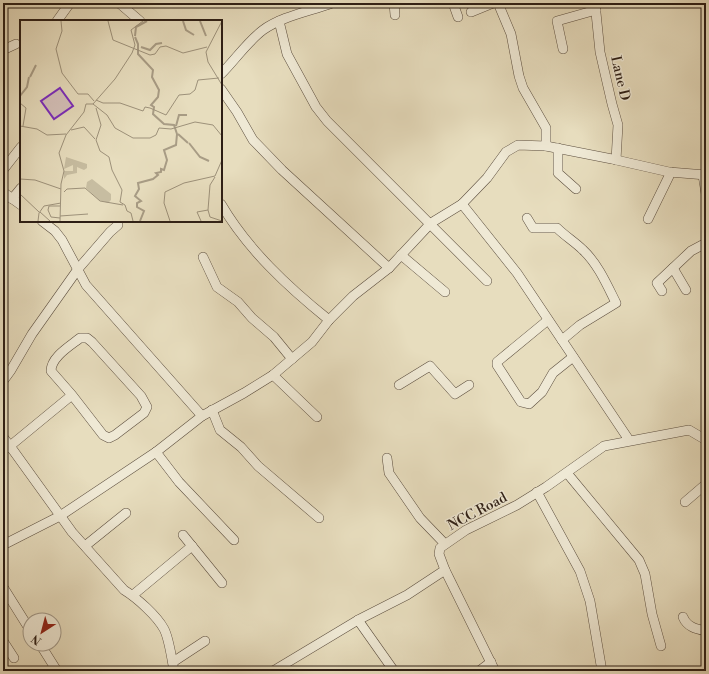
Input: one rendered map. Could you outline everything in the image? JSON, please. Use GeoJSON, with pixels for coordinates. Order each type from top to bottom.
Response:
{"type":"FeatureCollection","features":[{"type":"Feature","properties":{"kind":"street"},"geometry":{"type":"LineString","coordinates":[[58,20],[70,3]]}},
{"type":"Feature","properties":{"kind":"street"},"geometry":{"type":"LineString","coordinates":[[119,3],[139,20]]}},
{"type":"Feature","properties":{"kind":"street"},"geometry":{"type":"LineString","coordinates":[[222,73],[247,44],[264,29],[279,21],[332,3]]}},
{"type":"Feature","properties":{"kind":"street"},"geometry":{"type":"LineString","coordinates":[[394,3],[395,15]]}},
{"type":"Feature","properties":{"kind":"street"},"geometry":{"type":"LineString","coordinates":[[453,3],[458,17]]}},
{"type":"Feature","properties":{"kind":"street"},"geometry":{"type":"LineString","coordinates":[[471,12],[493,3]]}},
{"type":"Feature","properties":{"kind":"street"},"geometry":{"type":"LineString","coordinates":[[498,3],[511,34],[519,76],[523,88],[546,128],[546,146]]}},
{"type":"Feature","properties":{"kind":"street"},"geometry":{"type":"LineString","coordinates":[[563,49],[557,21],[595,7]]}},
{"type":"Feature","properties":{"kind":"street","name":"Lane D"},"geometry":{"type":"LineString","coordinates":[[595,7],[600,52],[618,125],[616,160]]}},
{"type":"Feature","properties":{"kind":"street"},"geometry":{"type":"LineString","coordinates":[[279,21],[287,54],[316,106],[327,122],[487,281]]}},
{"type":"Feature","properties":{"kind":"street"},"geometry":{"type":"LineString","coordinates":[[3,50],[16,44]]}},
{"type":"Feature","properties":{"kind":"street"},"geometry":{"type":"LineString","coordinates":[[222,90],[237,112],[253,140],[282,170],[389,268]]}},
{"type":"Feature","properties":{"kind":"street"},"geometry":{"type":"LineString","coordinates":[[3,545],[60,516],[156,452],[202,416],[273,375],[312,342],[329,320],[353,296],[389,268],[430,223],[462,204],[487,178],[506,152],[518,146],[546,146],[671,172],[704,175],[706,194]]}},
{"type":"Feature","properties":{"kind":"street"},"geometry":{"type":"LineString","coordinates":[[3,170],[20,148]]}},
{"type":"Feature","properties":{"kind":"street"},"geometry":{"type":"LineString","coordinates":[[558,148],[558,173],[576,189]]}},
{"type":"Feature","properties":{"kind":"street"},"geometry":{"type":"LineString","coordinates":[[648,219],[671,172]]}},
{"type":"Feature","properties":{"kind":"street"},"geometry":{"type":"LineString","coordinates":[[12,199],[20,189]]}},
{"type":"Feature","properties":{"kind":"street"},"geometry":{"type":"LineString","coordinates":[[3,192],[20,204]]}},
{"type":"Feature","properties":{"kind":"street"},"geometry":{"type":"LineString","coordinates":[[462,204],[517,273],[629,440]]}},
{"type":"Feature","properties":{"kind":"street"},"geometry":{"type":"LineString","coordinates":[[222,206],[233,224],[253,249],[302,298],[329,320]]}},
{"type":"Feature","properties":{"kind":"street"},"geometry":{"type":"LineString","coordinates":[[527,218],[533,228],[557,228],[566,237],[584,250],[597,267],[616,303],[580,324],[562,340]]}},
{"type":"Feature","properties":{"kind":"street"},"geometry":{"type":"LineString","coordinates":[[43,222],[59,235],[86,285],[202,416]]}},
{"type":"Feature","properties":{"kind":"street"},"geometry":{"type":"LineString","coordinates":[[3,381],[32,334],[78,269],[110,232],[118,225]]}},
{"type":"Feature","properties":{"kind":"street"},"geometry":{"type":"LineString","coordinates":[[662,291],[656,283],[690,251],[706,243]]}},
{"type":"Feature","properties":{"kind":"street"},"geometry":{"type":"LineString","coordinates":[[401,255],[445,292]]}},
{"type":"Feature","properties":{"kind":"street"},"geometry":{"type":"LineString","coordinates":[[203,258],[217,287],[238,302],[252,318],[274,337],[292,359]]}},
{"type":"Feature","properties":{"kind":"street"},"geometry":{"type":"LineString","coordinates":[[673,268],[686,290]]}},
{"type":"Feature","properties":{"kind":"street"},"geometry":{"type":"LineString","coordinates":[[548,320],[497,362],[497,365],[521,402],[529,404],[542,392],[553,373],[573,357]]}},
{"type":"Feature","properties":{"kind":"street"},"geometry":{"type":"LineString","coordinates":[[80,338],[87,338],[141,396],[147,407],[144,413],[136,420],[109,438],[103,435],[72,395],[51,371],[51,367],[56,358],[80,338]]}},
{"type":"Feature","properties":{"kind":"street"},"geometry":{"type":"LineString","coordinates":[[399,385],[430,366],[455,394],[469,385]]}},
{"type":"Feature","properties":{"kind":"street"},"geometry":{"type":"LineString","coordinates":[[273,375],[317,417]]}},
{"type":"Feature","properties":{"kind":"street"},"geometry":{"type":"LineString","coordinates":[[6,448],[72,395]]}},
{"type":"Feature","properties":{"kind":"street"},"geometry":{"type":"LineString","coordinates":[[212,410],[220,430],[241,447],[258,466],[319,518]]}},
{"type":"Feature","properties":{"kind":"street","name":"NCC Road"},"geometry":{"type":"LineString","coordinates":[[446,570],[438,554],[440,548],[445,544],[466,530],[517,505],[567,473],[604,446],[629,440],[651,438],[688,430],[706,440]]}},
{"type":"Feature","properties":{"kind":"street"},"geometry":{"type":"LineString","coordinates":[[3,437],[6,448],[72,532],[124,590],[133,595],[164,629],[173,666],[205,641]]}},
{"type":"Feature","properties":{"kind":"street"},"geometry":{"type":"LineString","coordinates":[[156,452],[179,482],[234,540]]}},
{"type":"Feature","properties":{"kind":"street"},"geometry":{"type":"LineString","coordinates":[[387,458],[389,473],[420,518],[445,544]]}},
{"type":"Feature","properties":{"kind":"street"},"geometry":{"type":"LineString","coordinates":[[567,473],[639,560],[646,574],[652,614],[661,646]]}},
{"type":"Feature","properties":{"kind":"street"},"geometry":{"type":"LineString","coordinates":[[685,502],[706,484]]}},
{"type":"Feature","properties":{"kind":"street"},"geometry":{"type":"LineString","coordinates":[[537,492],[580,571],[590,601],[602,671]]}},
{"type":"Feature","properties":{"kind":"street"},"geometry":{"type":"LineString","coordinates":[[85,546],[126,513]]}},
{"type":"Feature","properties":{"kind":"street"},"geometry":{"type":"LineString","coordinates":[[183,535],[222,583]]}},
{"type":"Feature","properties":{"kind":"street"},"geometry":{"type":"LineString","coordinates":[[133,595],[192,546]]}},
{"type":"Feature","properties":{"kind":"street"},"geometry":{"type":"LineString","coordinates":[[273,671],[358,620],[408,595],[446,570],[493,667],[479,671]]}},
{"type":"Feature","properties":{"kind":"street"},"geometry":{"type":"LineString","coordinates":[[3,587],[22,617]]}},
{"type":"Feature","properties":{"kind":"street"},"geometry":{"type":"LineString","coordinates":[[684,619],[693,629],[706,631]]}},
{"type":"Feature","properties":{"kind":"street"},"geometry":{"type":"LineString","coordinates":[[358,620],[394,671]]}},
{"type":"Feature","properties":{"kind":"street"},"geometry":{"type":"LineString","coordinates":[[3,641],[14,658]]}},
{"type":"Feature","properties":{"kind":"street"},"geometry":{"type":"LineString","coordinates":[[45,652],[57,671]]}}]}
